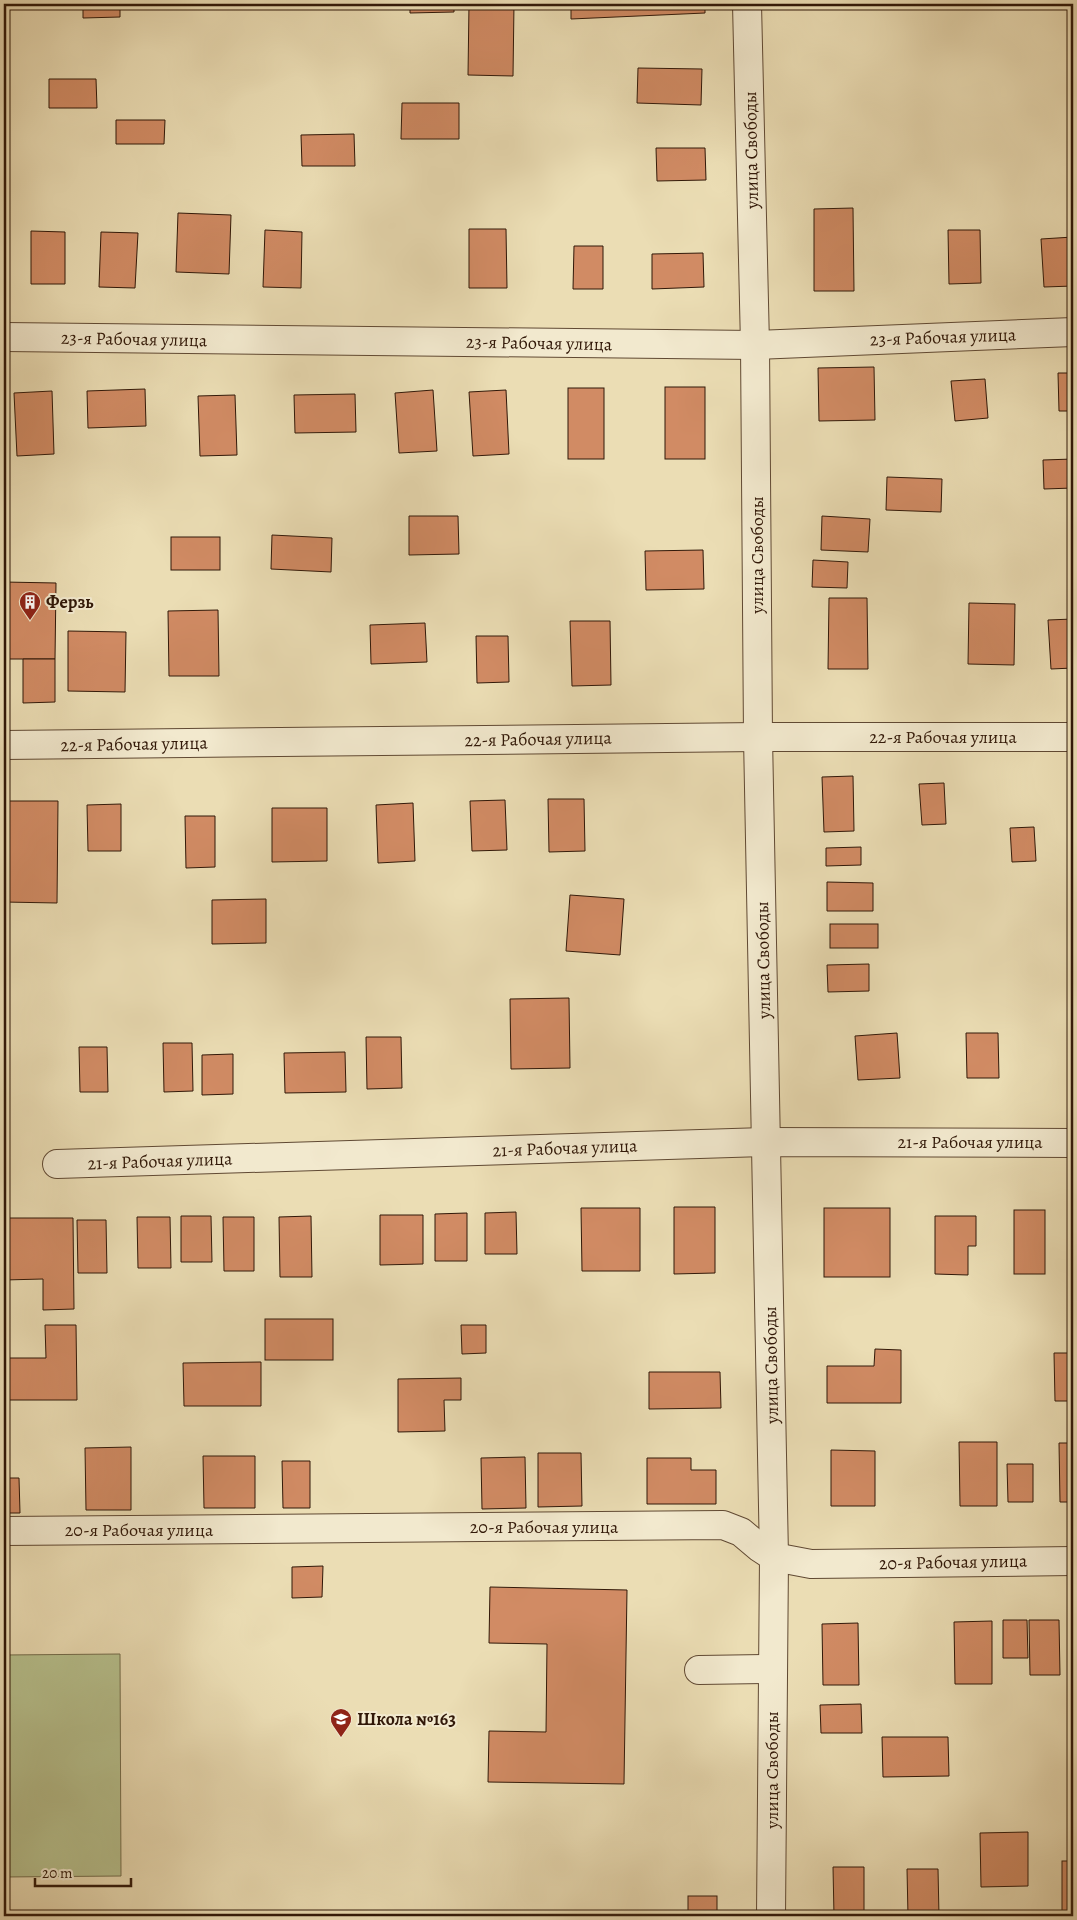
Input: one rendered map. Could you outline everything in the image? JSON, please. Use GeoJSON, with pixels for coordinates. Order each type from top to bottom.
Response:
{"type":"FeatureCollection","features":[{"type":"Feature","properties":{"kind":"street","name":"улица Свободы"},"geometry":{"type":"LineString","coordinates":[[748,4],[755,345],[758,737],[774,1557],[770,1916]]}},
{"type":"Feature","properties":{"kind":"street","name":"23-я Рабочая улица"},"geometry":{"type":"LineString","coordinates":[[4,337],[755,345],[1073,332]]}},
{"type":"Feature","properties":{"kind":"street","name":"22-я Рабочая улица"},"geometry":{"type":"LineString","coordinates":[[4,745],[758,737],[1073,736]]}},
{"type":"Feature","properties":{"kind":"street","name":"21-я Рабочая улица"},"geometry":{"type":"LineString","coordinates":[[57,1164],[767,1142],[1073,1143]]}},
{"type":"Feature","properties":{"kind":"street","name":"20-я Рабочая улица"},"geometry":{"type":"LineString","coordinates":[[4,1531],[723,1525],[741,1532],[774,1557],[811,1564],[1073,1561]]}},
{"type":"Feature","properties":{"kind":"street"},"geometry":{"type":"LineString","coordinates":[[699,1670],[772,1669]]}},
{"type":"Feature","properties":{"kind":"green space"},"geometry":{"type":"Polygon","coordinates":[[[120,1654],[121,1876],[4,1877],[4,1655],[120,1654]]]}},
{"type":"Feature","properties":{"kind":"building"},"geometry":{"type":"Polygon","coordinates":[[[83,4],[120,4],[120,17],[83,18],[83,4]]]}},
{"type":"Feature","properties":{"kind":"building"},"geometry":{"type":"Polygon","coordinates":[[[212,4],[247,4],[247,8],[212,9],[212,4]]]}},
{"type":"Feature","properties":{"kind":"building"},"geometry":{"type":"Polygon","coordinates":[[[410,4],[454,4],[454,12],[410,13],[410,4]]]}},
{"type":"Feature","properties":{"kind":"building"},"geometry":{"type":"Polygon","coordinates":[[[469,4],[514,4],[513,76],[468,75],[469,4]]]}},
{"type":"Feature","properties":{"kind":"building"},"geometry":{"type":"Polygon","coordinates":[[[571,4],[705,4],[705,13],[571,19],[571,4]]]}},
{"type":"Feature","properties":{"kind":"building"},"geometry":{"type":"Polygon","coordinates":[[[817,4],[855,4],[855,8],[817,8],[817,4]]]}},
{"type":"Feature","properties":{"kind":"building"},"geometry":{"type":"Polygon","coordinates":[[[638,68],[702,69],[701,105],[637,103],[638,68]]]}},
{"type":"Feature","properties":{"kind":"building"},"geometry":{"type":"Polygon","coordinates":[[[49,79],[96,79],[97,108],[49,108],[49,79]]]}},
{"type":"Feature","properties":{"kind":"building"},"geometry":{"type":"Polygon","coordinates":[[[402,103],[459,103],[459,139],[401,139],[402,103]]]}},
{"type":"Feature","properties":{"kind":"building"},"geometry":{"type":"Polygon","coordinates":[[[116,120],[165,120],[164,144],[116,144],[116,120]]]}},
{"type":"Feature","properties":{"kind":"building"},"geometry":{"type":"Polygon","coordinates":[[[354,134],[355,166],[302,166],[301,135],[354,134]]]}},
{"type":"Feature","properties":{"kind":"building"},"geometry":{"type":"Polygon","coordinates":[[[656,148],[705,148],[706,180],[657,181],[656,148]]]}},
{"type":"Feature","properties":{"kind":"building"},"geometry":{"type":"Polygon","coordinates":[[[853,208],[854,291],[814,291],[814,209],[853,208]]]}},
{"type":"Feature","properties":{"kind":"building"},"geometry":{"type":"Polygon","coordinates":[[[178,213],[231,215],[229,274],[176,272],[178,213]]]}},
{"type":"Feature","properties":{"kind":"building"},"geometry":{"type":"Polygon","coordinates":[[[469,229],[506,229],[507,288],[469,288],[469,229]]]}},
{"type":"Feature","properties":{"kind":"building"},"geometry":{"type":"Polygon","coordinates":[[[265,230],[302,232],[301,288],[263,287],[265,230]]]}},
{"type":"Feature","properties":{"kind":"building"},"geometry":{"type":"Polygon","coordinates":[[[948,230],[980,230],[981,283],[949,284],[948,230]]]}},
{"type":"Feature","properties":{"kind":"building"},"geometry":{"type":"Polygon","coordinates":[[[31,231],[65,232],[65,284],[31,284],[31,231]]]}},
{"type":"Feature","properties":{"kind":"building"},"geometry":{"type":"Polygon","coordinates":[[[101,232],[138,233],[135,288],[99,287],[101,232]]]}},
{"type":"Feature","properties":{"kind":"building"},"geometry":{"type":"Polygon","coordinates":[[[1073,237],[1073,286],[1044,287],[1041,239],[1073,237]]]}},
{"type":"Feature","properties":{"kind":"building"},"geometry":{"type":"Polygon","coordinates":[[[574,246],[603,246],[603,289],[573,289],[574,246]]]}},
{"type":"Feature","properties":{"kind":"building"},"geometry":{"type":"Polygon","coordinates":[[[703,253],[704,287],[652,289],[652,254],[703,253]]]}},
{"type":"Feature","properties":{"kind":"building"},"geometry":{"type":"Polygon","coordinates":[[[874,367],[875,420],[819,421],[818,368],[874,367]]]}},
{"type":"Feature","properties":{"kind":"building"},"geometry":{"type":"Polygon","coordinates":[[[1058,373],[1073,373],[1073,411],[1059,411],[1058,373]]]}},
{"type":"Feature","properties":{"kind":"building"},"geometry":{"type":"Polygon","coordinates":[[[985,379],[988,418],[955,421],[951,381],[985,379]]]}},
{"type":"Feature","properties":{"kind":"building"},"geometry":{"type":"Polygon","coordinates":[[[665,387],[705,387],[705,459],[665,459],[665,387]]]}},
{"type":"Feature","properties":{"kind":"building"},"geometry":{"type":"Polygon","coordinates":[[[568,388],[604,388],[604,459],[568,459],[568,388]]]}},
{"type":"Feature","properties":{"kind":"building"},"geometry":{"type":"Polygon","coordinates":[[[145,389],[146,426],[88,428],[87,391],[145,389]]]}},
{"type":"Feature","properties":{"kind":"building"},"geometry":{"type":"Polygon","coordinates":[[[433,390],[437,451],[399,453],[395,393],[433,390]]]}},
{"type":"Feature","properties":{"kind":"building"},"geometry":{"type":"Polygon","coordinates":[[[506,390],[509,454],[473,456],[469,392],[506,390]]]}},
{"type":"Feature","properties":{"kind":"building"},"geometry":{"type":"Polygon","coordinates":[[[52,391],[54,454],[17,456],[14,393],[52,391]]]}},
{"type":"Feature","properties":{"kind":"building"},"geometry":{"type":"Polygon","coordinates":[[[355,394],[356,432],[295,433],[294,395],[355,394]]]}},
{"type":"Feature","properties":{"kind":"building"},"geometry":{"type":"Polygon","coordinates":[[[235,395],[237,455],[200,456],[198,396],[235,395]]]}},
{"type":"Feature","properties":{"kind":"building"},"geometry":{"type":"Polygon","coordinates":[[[1073,459],[1073,488],[1044,489],[1043,460],[1073,459]]]}},
{"type":"Feature","properties":{"kind":"building"},"geometry":{"type":"Polygon","coordinates":[[[887,477],[942,479],[941,512],[886,510],[887,477]]]}},
{"type":"Feature","properties":{"kind":"building"},"geometry":{"type":"Polygon","coordinates":[[[409,516],[458,516],[459,554],[409,555],[409,516]]]}},
{"type":"Feature","properties":{"kind":"building"},"geometry":{"type":"Polygon","coordinates":[[[822,516],[870,519],[868,552],[821,550],[822,516]]]}},
{"type":"Feature","properties":{"kind":"building"},"geometry":{"type":"Polygon","coordinates":[[[272,535],[332,538],[331,572],[271,569],[272,535]]]}},
{"type":"Feature","properties":{"kind":"building"},"geometry":{"type":"Polygon","coordinates":[[[171,537],[220,537],[220,570],[171,570],[171,537]]]}},
{"type":"Feature","properties":{"kind":"building"},"geometry":{"type":"Polygon","coordinates":[[[703,550],[704,589],[646,590],[645,551],[703,550]]]}},
{"type":"Feature","properties":{"kind":"building"},"geometry":{"type":"Polygon","coordinates":[[[813,560],[848,562],[847,588],[812,587],[813,560]]]}},
{"type":"Feature","properties":{"kind":"building","name":"Ферзь"},"geometry":{"type":"Polygon","coordinates":[[[4,582],[56,583],[55,659],[4,659],[4,582]]]}},
{"type":"Feature","properties":{"kind":"building"},"geometry":{"type":"Polygon","coordinates":[[[829,598],[867,598],[868,669],[828,669],[829,598]]]}},
{"type":"Feature","properties":{"kind":"building"},"geometry":{"type":"Polygon","coordinates":[[[969,603],[1015,604],[1014,665],[968,664],[969,603]]]}},
{"type":"Feature","properties":{"kind":"building"},"geometry":{"type":"Polygon","coordinates":[[[218,610],[219,676],[169,676],[168,611],[218,610]]]}},
{"type":"Feature","properties":{"kind":"building"},"geometry":{"type":"Polygon","coordinates":[[[1073,619],[1073,668],[1051,669],[1048,620],[1073,619]]]}},
{"type":"Feature","properties":{"kind":"building"},"geometry":{"type":"Polygon","coordinates":[[[570,621],[610,621],[611,685],[572,686],[570,621]]]}},
{"type":"Feature","properties":{"kind":"building"},"geometry":{"type":"Polygon","coordinates":[[[425,623],[427,662],[371,664],[370,625],[425,623]]]}},
{"type":"Feature","properties":{"kind":"building"},"geometry":{"type":"Polygon","coordinates":[[[68,631],[126,632],[125,692],[68,691],[68,631]]]}},
{"type":"Feature","properties":{"kind":"building"},"geometry":{"type":"Polygon","coordinates":[[[476,636],[508,636],[509,682],[477,683],[476,636]]]}},
{"type":"Feature","properties":{"kind":"building"},"geometry":{"type":"Polygon","coordinates":[[[23,659],[55,659],[55,702],[23,703],[23,659]]]}},
{"type":"Feature","properties":{"kind":"building"},"geometry":{"type":"Polygon","coordinates":[[[853,776],[854,831],[824,832],[822,777],[853,776]]]}},
{"type":"Feature","properties":{"kind":"building"},"geometry":{"type":"Polygon","coordinates":[[[944,783],[946,824],[922,825],[919,784],[944,783]]]}},
{"type":"Feature","properties":{"kind":"building"},"geometry":{"type":"Polygon","coordinates":[[[548,799],[584,799],[585,851],[549,852],[548,799]]]}},
{"type":"Feature","properties":{"kind":"building"},"geometry":{"type":"Polygon","coordinates":[[[505,800],[507,850],[472,851],[470,801],[505,800]]]}},
{"type":"Feature","properties":{"kind":"building"},"geometry":{"type":"Polygon","coordinates":[[[4,801],[58,801],[57,903],[4,902],[4,801]]]}},
{"type":"Feature","properties":{"kind":"building"},"geometry":{"type":"Polygon","coordinates":[[[413,803],[415,861],[378,863],[376,805],[413,803]]]}},
{"type":"Feature","properties":{"kind":"building"},"geometry":{"type":"Polygon","coordinates":[[[121,804],[121,851],[88,851],[87,805],[121,804]]]}},
{"type":"Feature","properties":{"kind":"building"},"geometry":{"type":"Polygon","coordinates":[[[272,808],[327,808],[327,861],[272,862],[272,808]]]}},
{"type":"Feature","properties":{"kind":"building"},"geometry":{"type":"Polygon","coordinates":[[[185,816],[215,816],[215,867],[186,868],[185,816]]]}},
{"type":"Feature","properties":{"kind":"building"},"geometry":{"type":"Polygon","coordinates":[[[1034,827],[1036,861],[1012,862],[1010,828],[1034,827]]]}},
{"type":"Feature","properties":{"kind":"building"},"geometry":{"type":"Polygon","coordinates":[[[861,847],[861,865],[826,866],[826,848],[861,847]]]}},
{"type":"Feature","properties":{"kind":"building"},"geometry":{"type":"Polygon","coordinates":[[[827,882],[873,883],[873,911],[827,911],[827,882]]]}},
{"type":"Feature","properties":{"kind":"building"},"geometry":{"type":"Polygon","coordinates":[[[570,895],[624,899],[620,955],[566,951],[570,895]]]}},
{"type":"Feature","properties":{"kind":"building"},"geometry":{"type":"Polygon","coordinates":[[[266,899],[266,943],[212,944],[212,900],[266,899]]]}},
{"type":"Feature","properties":{"kind":"building"},"geometry":{"type":"Polygon","coordinates":[[[830,924],[878,924],[878,948],[830,948],[830,924]]]}},
{"type":"Feature","properties":{"kind":"building"},"geometry":{"type":"Polygon","coordinates":[[[4,930],[8,930],[9,960],[4,960],[4,930]]]}},
{"type":"Feature","properties":{"kind":"building"},"geometry":{"type":"Polygon","coordinates":[[[869,964],[869,991],[828,992],[827,965],[869,964]]]}},
{"type":"Feature","properties":{"kind":"building"},"geometry":{"type":"Polygon","coordinates":[[[569,998],[570,1068],[511,1069],[510,999],[569,998]]]}},
{"type":"Feature","properties":{"kind":"building"},"geometry":{"type":"Polygon","coordinates":[[[897,1033],[900,1078],[858,1080],[855,1036],[897,1033]]]}},
{"type":"Feature","properties":{"kind":"building"},"geometry":{"type":"Polygon","coordinates":[[[966,1033],[998,1033],[999,1078],[967,1078],[966,1033]]]}},
{"type":"Feature","properties":{"kind":"building"},"geometry":{"type":"Polygon","coordinates":[[[366,1037],[401,1037],[402,1088],[367,1089],[366,1037]]]}},
{"type":"Feature","properties":{"kind":"building"},"geometry":{"type":"Polygon","coordinates":[[[163,1043],[192,1043],[193,1091],[164,1092],[163,1043]]]}},
{"type":"Feature","properties":{"kind":"building"},"geometry":{"type":"Polygon","coordinates":[[[79,1047],[107,1047],[108,1092],[80,1092],[79,1047]]]}},
{"type":"Feature","properties":{"kind":"building"},"geometry":{"type":"Polygon","coordinates":[[[345,1052],[346,1092],[285,1093],[284,1053],[345,1052]]]}},
{"type":"Feature","properties":{"kind":"building"},"geometry":{"type":"Polygon","coordinates":[[[233,1054],[233,1094],[202,1095],[202,1055],[233,1054]]]}},
{"type":"Feature","properties":{"kind":"building"},"geometry":{"type":"Polygon","coordinates":[[[674,1207],[715,1207],[715,1273],[674,1274],[674,1207]]]}},
{"type":"Feature","properties":{"kind":"building"},"geometry":{"type":"Polygon","coordinates":[[[581,1208],[640,1208],[640,1271],[582,1271],[581,1208]]]}},
{"type":"Feature","properties":{"kind":"building"},"geometry":{"type":"Polygon","coordinates":[[[824,1208],[890,1208],[890,1277],[824,1277],[824,1208]]]}},
{"type":"Feature","properties":{"kind":"building"},"geometry":{"type":"Polygon","coordinates":[[[1014,1210],[1045,1210],[1045,1274],[1014,1274],[1014,1210]]]}},
{"type":"Feature","properties":{"kind":"building"},"geometry":{"type":"Polygon","coordinates":[[[516,1212],[517,1254],[485,1254],[485,1213],[516,1212]]]}},
{"type":"Feature","properties":{"kind":"building"},"geometry":{"type":"Polygon","coordinates":[[[467,1213],[467,1261],[435,1261],[435,1214],[467,1213]]]}},
{"type":"Feature","properties":{"kind":"building"},"geometry":{"type":"Polygon","coordinates":[[[380,1215],[423,1215],[423,1264],[380,1265],[380,1215]]]}},
{"type":"Feature","properties":{"kind":"building"},"geometry":{"type":"Polygon","coordinates":[[[181,1216],[211,1216],[212,1262],[181,1262],[181,1216]]]}},
{"type":"Feature","properties":{"kind":"building"},"geometry":{"type":"Polygon","coordinates":[[[311,1216],[312,1277],[280,1277],[279,1217],[311,1216]]]}},
{"type":"Feature","properties":{"kind":"building"},"geometry":{"type":"Polygon","coordinates":[[[935,1216],[976,1216],[976,1246],[968,1246],[968,1275],[935,1274],[935,1216]]]}},
{"type":"Feature","properties":{"kind":"building"},"geometry":{"type":"Polygon","coordinates":[[[137,1217],[170,1217],[171,1268],[138,1268],[137,1217]]]}},
{"type":"Feature","properties":{"kind":"building"},"geometry":{"type":"Polygon","coordinates":[[[223,1217],[254,1217],[254,1271],[224,1271],[223,1217]]]}},
{"type":"Feature","properties":{"kind":"building"},"geometry":{"type":"Polygon","coordinates":[[[4,1218],[73,1218],[74,1309],[43,1310],[43,1279],[4,1280],[4,1218]]]}},
{"type":"Feature","properties":{"kind":"building"},"geometry":{"type":"Polygon","coordinates":[[[77,1220],[106,1220],[107,1273],[78,1273],[77,1220]]]}},
{"type":"Feature","properties":{"kind":"building"},"geometry":{"type":"Polygon","coordinates":[[[265,1319],[333,1319],[333,1360],[265,1360],[265,1319]]]}},
{"type":"Feature","properties":{"kind":"building"},"geometry":{"type":"Polygon","coordinates":[[[45,1325],[76,1325],[77,1400],[4,1400],[4,1358],[46,1358],[45,1325]]]}},
{"type":"Feature","properties":{"kind":"building"},"geometry":{"type":"Polygon","coordinates":[[[461,1325],[486,1325],[486,1353],[462,1354],[461,1325]]]}},
{"type":"Feature","properties":{"kind":"building"},"geometry":{"type":"Polygon","coordinates":[[[875,1349],[901,1350],[901,1403],[827,1403],[827,1366],[874,1366],[875,1349]]]}},
{"type":"Feature","properties":{"kind":"building"},"geometry":{"type":"Polygon","coordinates":[[[1054,1353],[1073,1353],[1073,1401],[1055,1401],[1054,1353]]]}},
{"type":"Feature","properties":{"kind":"building"},"geometry":{"type":"Polygon","coordinates":[[[261,1362],[261,1406],[184,1406],[183,1363],[261,1362]]]}},
{"type":"Feature","properties":{"kind":"building"},"geometry":{"type":"Polygon","coordinates":[[[649,1372],[720,1372],[721,1408],[649,1409],[649,1372]]]}},
{"type":"Feature","properties":{"kind":"building"},"geometry":{"type":"Polygon","coordinates":[[[461,1378],[461,1400],[444,1400],[445,1431],[398,1432],[398,1379],[461,1378]]]}},
{"type":"Feature","properties":{"kind":"building"},"geometry":{"type":"Polygon","coordinates":[[[959,1442],[997,1442],[997,1506],[960,1506],[959,1442]]]}},
{"type":"Feature","properties":{"kind":"building"},"geometry":{"type":"Polygon","coordinates":[[[1059,1443],[1073,1443],[1073,1502],[1060,1502],[1059,1443]]]}},
{"type":"Feature","properties":{"kind":"building"},"geometry":{"type":"Polygon","coordinates":[[[131,1447],[131,1510],[86,1510],[85,1448],[131,1447]]]}},
{"type":"Feature","properties":{"kind":"building"},"geometry":{"type":"Polygon","coordinates":[[[831,1450],[875,1451],[875,1506],[831,1506],[831,1450]]]}},
{"type":"Feature","properties":{"kind":"building"},"geometry":{"type":"Polygon","coordinates":[[[538,1453],[581,1453],[582,1506],[538,1507],[538,1453]]]}},
{"type":"Feature","properties":{"kind":"building"},"geometry":{"type":"Polygon","coordinates":[[[203,1456],[255,1456],[255,1508],[204,1508],[203,1456]]]}},
{"type":"Feature","properties":{"kind":"building"},"geometry":{"type":"Polygon","coordinates":[[[525,1457],[526,1508],[482,1509],[481,1458],[525,1457]]]}},
{"type":"Feature","properties":{"kind":"building"},"geometry":{"type":"Polygon","coordinates":[[[647,1458],[691,1458],[691,1470],[716,1470],[716,1504],[647,1504],[647,1458]]]}},
{"type":"Feature","properties":{"kind":"building"},"geometry":{"type":"Polygon","coordinates":[[[282,1461],[310,1461],[310,1508],[283,1508],[282,1461]]]}},
{"type":"Feature","properties":{"kind":"building"},"geometry":{"type":"Polygon","coordinates":[[[1007,1464],[1033,1464],[1033,1502],[1008,1502],[1007,1464]]]}},
{"type":"Feature","properties":{"kind":"building"},"geometry":{"type":"Polygon","coordinates":[[[4,1478],[19,1478],[20,1513],[4,1513],[4,1478]]]}},
{"type":"Feature","properties":{"kind":"building"},"geometry":{"type":"Polygon","coordinates":[[[323,1566],[322,1597],[292,1598],[292,1567],[323,1566]]]}},
{"type":"Feature","properties":{"kind":"building"},"geometry":{"type":"Polygon","coordinates":[[[490,1587],[627,1590],[624,1784],[488,1782],[489,1731],[546,1732],[547,1644],[489,1643],[490,1587]]]}},
{"type":"Feature","properties":{"kind":"building"},"geometry":{"type":"Polygon","coordinates":[[[1003,1620],[1027,1620],[1028,1658],[1003,1658],[1003,1620]]]}},
{"type":"Feature","properties":{"kind":"building"},"geometry":{"type":"Polygon","coordinates":[[[1029,1620],[1059,1620],[1060,1675],[1030,1675],[1029,1620]]]}},
{"type":"Feature","properties":{"kind":"building"},"geometry":{"type":"Polygon","coordinates":[[[992,1621],[992,1684],[955,1684],[954,1622],[992,1621]]]}},
{"type":"Feature","properties":{"kind":"building"},"geometry":{"type":"Polygon","coordinates":[[[858,1623],[859,1685],[823,1685],[822,1624],[858,1623]]]}},
{"type":"Feature","properties":{"kind":"building"},"geometry":{"type":"Polygon","coordinates":[[[861,1704],[862,1733],[821,1733],[820,1705],[861,1704]]]}},
{"type":"Feature","properties":{"kind":"building"},"geometry":{"type":"Polygon","coordinates":[[[882,1737],[948,1737],[949,1776],[883,1777],[882,1737]]]}},
{"type":"Feature","properties":{"kind":"building"},"geometry":{"type":"Polygon","coordinates":[[[1028,1832],[1028,1886],[981,1887],[980,1833],[1028,1832]]]}},
{"type":"Feature","properties":{"kind":"building"},"geometry":{"type":"Polygon","coordinates":[[[1062,1861],[1073,1861],[1073,1916],[1062,1916],[1062,1861]]]}},
{"type":"Feature","properties":{"kind":"building"},"geometry":{"type":"Polygon","coordinates":[[[833,1867],[864,1867],[864,1916],[834,1916],[833,1867]]]}},
{"type":"Feature","properties":{"kind":"building"},"geometry":{"type":"Polygon","coordinates":[[[907,1869],[938,1869],[939,1916],[908,1916],[907,1869]]]}},
{"type":"Feature","properties":{"kind":"building"},"geometry":{"type":"Polygon","coordinates":[[[688,1896],[717,1896],[717,1916],[688,1916],[688,1896]]]}},
{"type":"Feature","properties":{"kind":"place","name":"Ферзь"},"geometry":{"type":"Point","coordinates":[30,621]}},
{"type":"Feature","properties":{"kind":"place","name":"Школа №163"},"geometry":{"type":"Point","coordinates":[341,1738]}}]}
